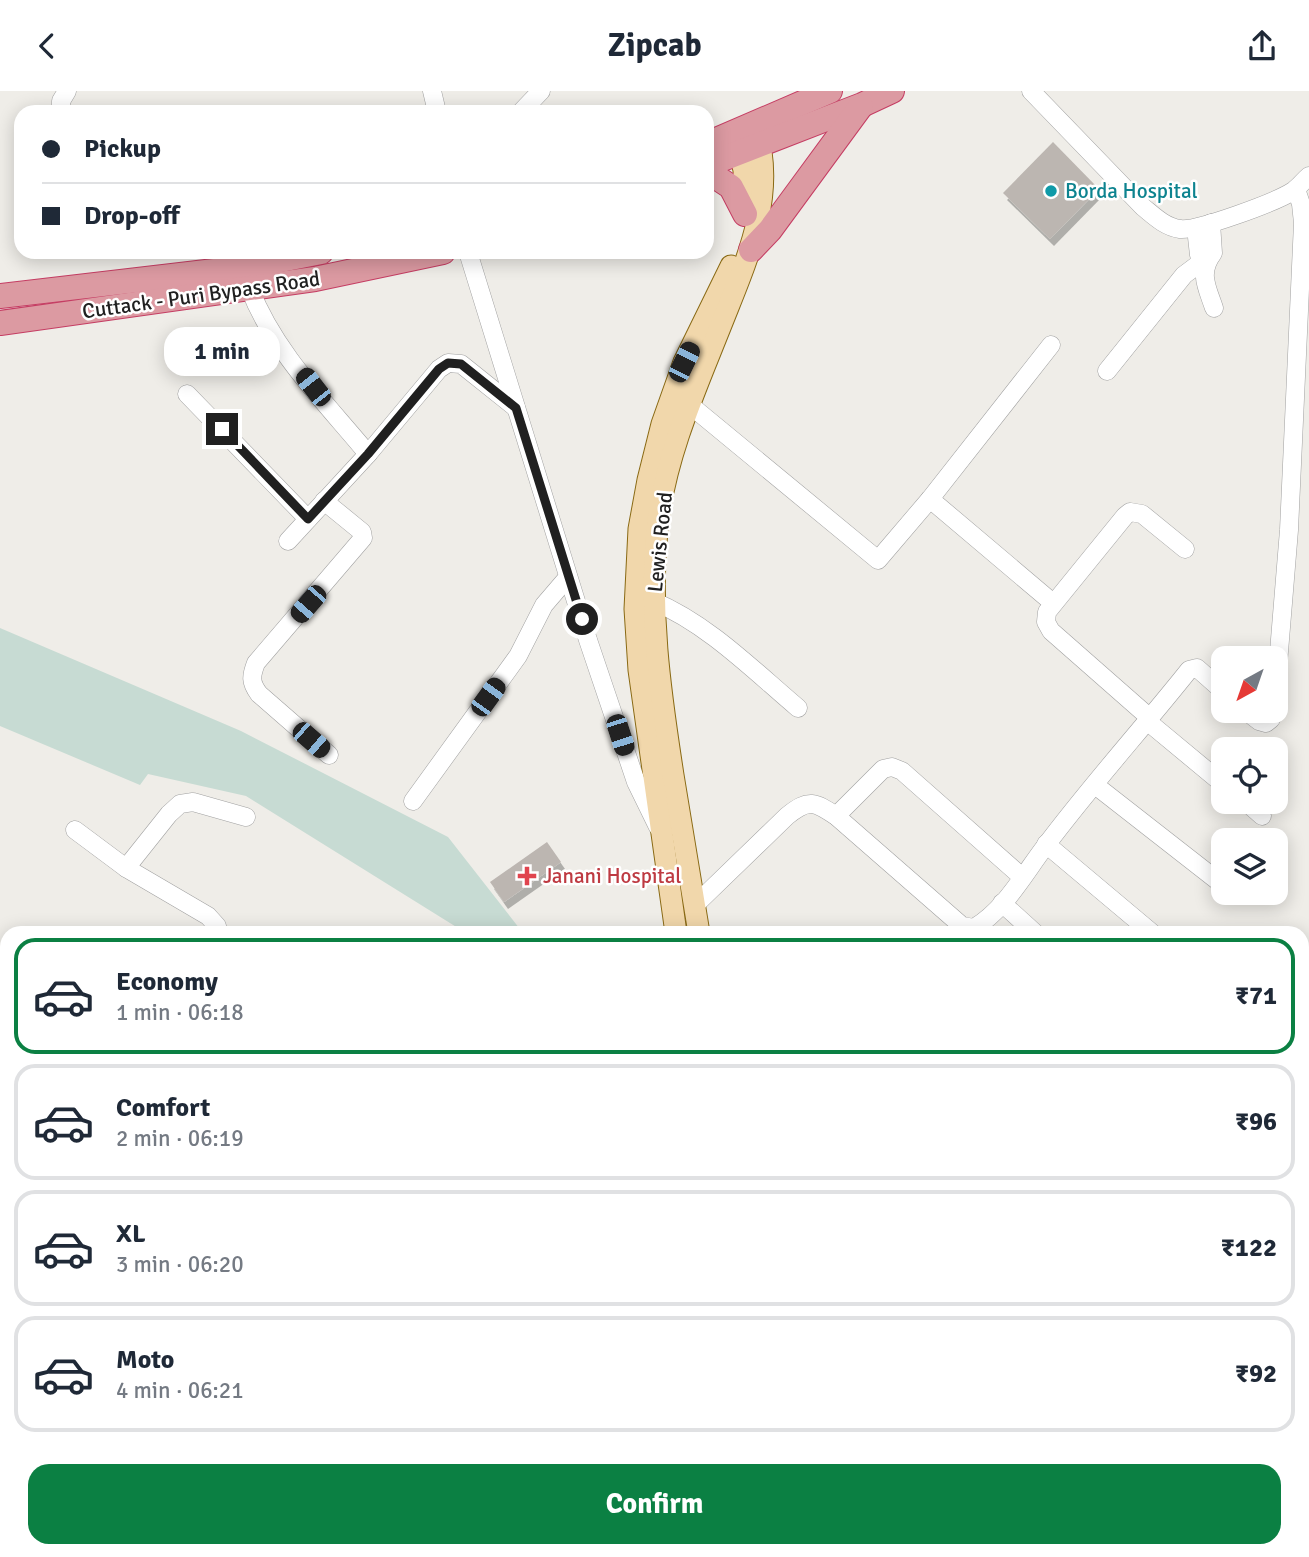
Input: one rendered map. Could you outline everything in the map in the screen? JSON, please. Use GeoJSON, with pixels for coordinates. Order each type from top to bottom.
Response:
{"type":"FeatureCollection","features":[{"type":"Feature","properties":{"kind":"highway"},"geometry":{"type":"LineString","coordinates":[[714,160],[747,137],[831,91]]}},
{"type":"Feature","properties":{"kind":"highway"},"geometry":{"type":"LineString","coordinates":[[714,143],[747,137],[862,105],[892,91]]}},
{"type":"Feature","properties":{"kind":"highway"},"geometry":{"type":"LineString","coordinates":[[751,250],[770,230],[862,105]]}},
{"type":"Feature","properties":{"kind":"highway"},"geometry":{"type":"LineString","coordinates":[[714,176],[731,187],[746,214]]}},
{"type":"Feature","properties":{"kind":"highway","name":"Cuttack - Puri Bypass Road"},"geometry":{"type":"LineString","coordinates":[[0,296],[240,268],[286,259]]}},
{"type":"Feature","properties":{"kind":"highway","name":"Cuttack - Puri Bypass Road"},"geometry":{"type":"LineString","coordinates":[[0,323],[315,279],[410,259]]}},
{"type":"Feature","properties":{"kind":"main road","name":"Lewis Road"},"geometry":{"type":"LineString","coordinates":[[675,926],[638,658],[635,609],[639,529],[662,424],[684,362],[740,245],[746,214],[747,137]]}},
{"type":"Feature","properties":{"kind":"main road","name":"Lewis Road"},"geometry":{"type":"LineString","coordinates":[[698,926],[658,674],[653,601],[659,518],[666,482],[690,405],[751,250],[762,196],[763,169],[747,137]]}},
{"type":"Feature","properties":{"kind":"street"},"geometry":{"type":"LineString","coordinates":[[528,105],[541,91]]}},
{"type":"Feature","properties":{"kind":"street"},"geometry":{"type":"LineString","coordinates":[[1031,91],[1143,207],[1164,224],[1180,229],[1203,225],[1279,199],[1296,189],[1309,176]]}},
{"type":"Feature","properties":{"kind":"street"},"geometry":{"type":"LineString","coordinates":[[1279,646],[1289,530],[1303,223],[1296,189]]}},
{"type":"Feature","properties":{"kind":"street"},"geometry":{"type":"LineString","coordinates":[[1203,225],[1213,253],[1206,263],[1204,277],[1214,308]]}},
{"type":"Feature","properties":{"kind":"street"},"geometry":{"type":"LineString","coordinates":[[470,259],[568,577],[636,782],[661,833]]}},
{"type":"Feature","properties":{"kind":"street"},"geometry":{"type":"LineString","coordinates":[[1107,370],[1184,275],[1196,266],[1206,263]]}},
{"type":"Feature","properties":{"kind":"street"},"geometry":{"type":"LineString","coordinates":[[250,289],[260,315],[275,339],[368,454]]}},
{"type":"Feature","properties":{"kind":"street"},"geometry":{"type":"LineString","coordinates":[[690,405],[878,560],[930,499],[1051,345]]}},
{"type":"Feature","properties":{"kind":"street"},"geometry":{"type":"LineString","coordinates":[[288,541],[368,454],[439,369],[448,363],[461,364],[516,408]]}},
{"type":"Feature","properties":{"kind":"street"},"geometry":{"type":"LineString","coordinates":[[187,394],[308,519]]}},
{"type":"Feature","properties":{"kind":"street"},"geometry":{"type":"LineString","coordinates":[[930,499],[1053,603]]}},
{"type":"Feature","properties":{"kind":"street"},"geometry":{"type":"LineString","coordinates":[[324,501],[362,532],[363,538],[360,545],[256,663],[251,676],[258,694],[329,755]]}},
{"type":"Feature","properties":{"kind":"street"},"geometry":{"type":"LineString","coordinates":[[1185,549],[1142,515],[1130,512],[1053,603],[1047,612],[1046,622],[1051,631],[1211,773]]}},
{"type":"Feature","properties":{"kind":"street"},"geometry":{"type":"LineString","coordinates":[[413,801],[518,656],[544,605],[568,577]]}},
{"type":"Feature","properties":{"kind":"street"},"geometry":{"type":"LineString","coordinates":[[653,601],[668,607],[710,634],[798,708]]}},
{"type":"Feature","properties":{"kind":"street"},"geometry":{"type":"LineString","coordinates":[[977,926],[1002,903],[1046,844],[1192,668],[1197,668],[1211,680]]}},
{"type":"Feature","properties":{"kind":"street"},"geometry":{"type":"LineString","coordinates":[[836,816],[883,769],[892,767],[902,771],[1022,877]]}},
{"type":"Feature","properties":{"kind":"street"},"geometry":{"type":"LineString","coordinates":[[1094,785],[1211,876]]}},
{"type":"Feature","properties":{"kind":"street"},"geometry":{"type":"LineString","coordinates":[[126,868],[180,804],[193,802],[246,817]]}},
{"type":"Feature","properties":{"kind":"street"},"geometry":{"type":"LineString","coordinates":[[694,906],[798,807],[808,803],[818,804],[836,816],[962,926]]}},
{"type":"Feature","properties":{"kind":"street"},"geometry":{"type":"LineString","coordinates":[[75,830],[126,868],[208,916],[216,926]]}},
{"type":"Feature","properties":{"kind":"street"},"geometry":{"type":"LineString","coordinates":[[1046,844],[1144,926]]}},
{"type":"Feature","properties":{"kind":"street"},"geometry":{"type":"LineString","coordinates":[[1002,903],[1027,926]]}},
{"type":"Feature","properties":{"kind":"green space"},"geometry":{"type":"Polygon","coordinates":[[[0,628],[241,731],[448,837],[518,926],[455,926],[246,796],[148,774],[140,785],[0,726],[0,628]]]}},
{"type":"Feature","properties":{"kind":"building","name":"Borda Hospital"},"geometry":{"type":"Polygon","coordinates":[[[1053,142],[1099,189],[1050,239],[1003,193],[1053,142]]]}},
{"type":"Feature","properties":{"kind":"building"},"geometry":{"type":"Polygon","coordinates":[[[547,842],[561,862],[504,902],[490,882],[547,842]]]}},
{"type":"Feature","properties":{"kind":"place","name":"Borda Hospital"},"geometry":{"type":"Point","coordinates":[1051,191]}},
{"type":"Feature","properties":{"kind":"place","name":"Janani Hospital"},"geometry":{"type":"Point","coordinates":[527,876]}},
{"type":"Feature","properties":{"kind":"route"},"geometry":{"type":"LineString","coordinates":[[222,429],[308,519],[368,454],[439,369],[448,363],[461,364],[516,408],[582,619]]}}]}
